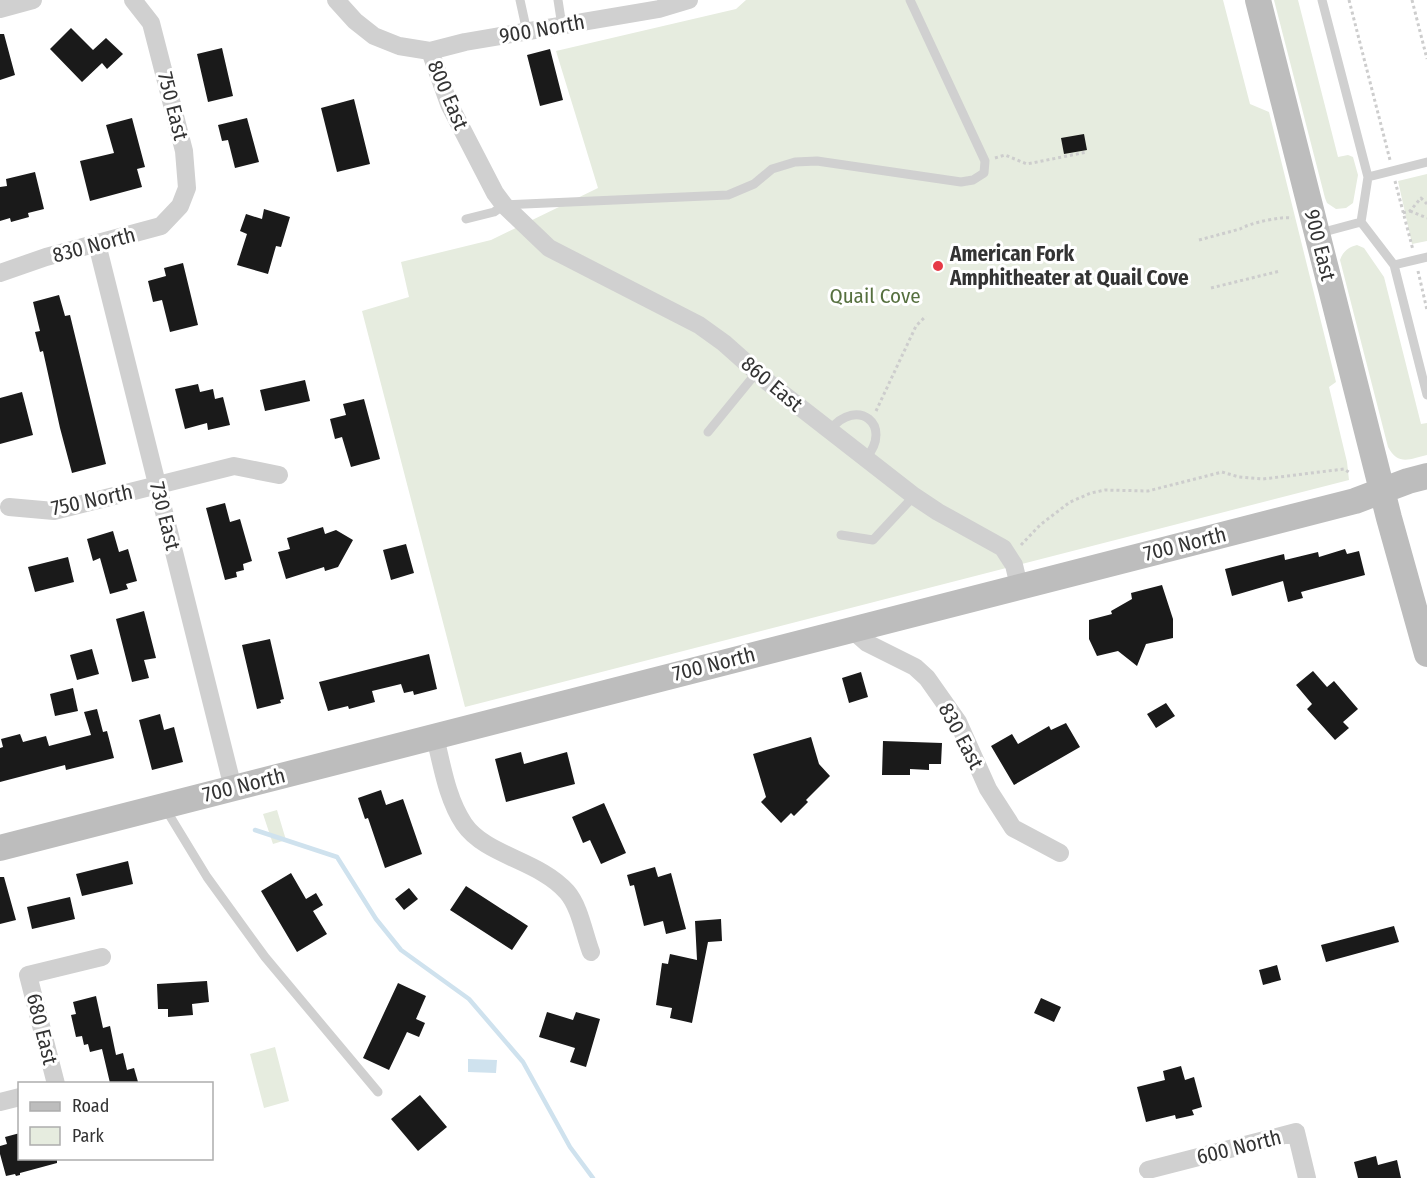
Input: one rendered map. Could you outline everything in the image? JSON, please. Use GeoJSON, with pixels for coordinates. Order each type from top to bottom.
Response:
{"type":"FeatureCollection","features":[{"type":"Feature","properties":{"kind":"street"},"geometry":{"type":"LineString","coordinates":[[0,9],[33,0]]}},
{"type":"Feature","properties":{"kind":"street","name":"800 East"},"geometry":{"type":"LineString","coordinates":[[336,0],[355,21],[374,36],[399,46],[430,51],[449,104],[495,193],[504,205]]}},
{"type":"Feature","properties":{"kind":"street","name":"900 North"},"geometry":{"type":"LineString","coordinates":[[430,51],[465,42],[659,9],[689,0]]}},
{"type":"Feature","properties":{"kind":"street","name":"900 East"},"geometry":{"type":"LineString","coordinates":[[1258,0],[1382,491],[1427,654]]}},
{"type":"Feature","properties":{"kind":"street","name":"750 East"},"geometry":{"type":"LineString","coordinates":[[137,4],[151,23],[184,151],[187,188],[180,206]]}},
{"type":"Feature","properties":{"kind":"street","name":"860 East"},"geometry":{"type":"LineString","coordinates":[[504,205],[549,248],[699,325],[914,496],[1003,548],[1014,565],[1019,586]]}},
{"type":"Feature","properties":{"kind":"street","name":"830 North"},"geometry":{"type":"LineString","coordinates":[[0,273],[46,257],[161,226],[180,206]]}},
{"type":"Feature","properties":{"kind":"street","name":"730 East"},"geometry":{"type":"LineString","coordinates":[[97,243],[233,788]]}},
{"type":"Feature","properties":{"kind":"street","name":"750 North"},"geometry":{"type":"LineString","coordinates":[[9,507],[54,511],[234,466],[279,475]]}},
{"type":"Feature","properties":{"kind":"street","name":"700 North"},"geometry":{"type":"LineString","coordinates":[[0,848],[1355,501],[1427,476]]}},
{"type":"Feature","properties":{"kind":"street","name":"830 East"},"geometry":{"type":"LineString","coordinates":[[851,629],[867,643],[915,667],[927,678],[958,722],[988,789],[1013,828],[1060,853]]}},
{"type":"Feature","properties":{"kind":"street"},"geometry":{"type":"LineString","coordinates":[[435,736],[451,796],[465,825],[486,843],[538,868],[569,894],[591,952]]}},
{"type":"Feature","properties":{"kind":"street","name":"680 East"},"geometry":{"type":"LineString","coordinates":[[56,1082],[28,975],[102,957]]}},
{"type":"Feature","properties":{"kind":"street"},"geometry":{"type":"LineString","coordinates":[[0,1102],[18,1098]]}},
{"type":"Feature","properties":{"kind":"street","name":"600 North"},"geometry":{"type":"LineString","coordinates":[[1148,1170],[1296,1132],[1307,1178]]}},
{"type":"Feature","properties":{"kind":"lane"},"geometry":{"type":"LineString","coordinates":[[520,0],[527,32]]}},
{"type":"Feature","properties":{"kind":"lane"},"geometry":{"type":"LineString","coordinates":[[558,0],[562,26]]}},
{"type":"Feature","properties":{"kind":"lane"},"geometry":{"type":"LineString","coordinates":[[466,219],[494,212],[504,205],[728,195],[754,184],[772,169],[795,162],[828,163],[961,182],[973,180],[984,173],[985,161],[910,0]]}},
{"type":"Feature","properties":{"kind":"lane"},"geometry":{"type":"LineString","coordinates":[[1323,0],[1368,177],[1361,222],[1394,265],[1427,395]]}},
{"type":"Feature","properties":{"kind":"lane"},"geometry":{"type":"LineString","coordinates":[[1368,177],[1427,162]]}},
{"type":"Feature","properties":{"kind":"lane"},"geometry":{"type":"LineString","coordinates":[[1318,234],[1361,222]]}},
{"type":"Feature","properties":{"kind":"lane"},"geometry":{"type":"LineString","coordinates":[[1394,265],[1427,257]]}},
{"type":"Feature","properties":{"kind":"lane"},"geometry":{"type":"LineString","coordinates":[[708,432],[758,372]]}},
{"type":"Feature","properties":{"kind":"lane"},"geometry":{"type":"LineString","coordinates":[[830,430],[837,421],[851,415],[870,420],[877,435],[874,448],[866,458]]}},
{"type":"Feature","properties":{"kind":"lane"},"geometry":{"type":"LineString","coordinates":[[841,535],[873,540],[914,496]]}},
{"type":"Feature","properties":{"kind":"lane"},"geometry":{"type":"LineString","coordinates":[[164,806],[207,877],[265,957],[378,1092]]}},
{"type":"Feature","properties":{"kind":"path"},"geometry":{"type":"LineString","coordinates":[[1349,0],[1427,310]]}},
{"type":"Feature","properties":{"kind":"path"},"geometry":{"type":"LineString","coordinates":[[1412,0],[1427,60]]}},
{"type":"Feature","properties":{"kind":"path"},"geometry":{"type":"LineString","coordinates":[[985,161],[1005,155],[1027,164],[1088,152]]}},
{"type":"Feature","properties":{"kind":"path"},"geometry":{"type":"LineString","coordinates":[[1403,213],[1410,211],[1421,198],[1427,204]]}},
{"type":"Feature","properties":{"kind":"path"},"geometry":{"type":"LineString","coordinates":[[1410,211],[1427,218]]}},
{"type":"Feature","properties":{"kind":"path"},"geometry":{"type":"LineString","coordinates":[[1199,240],[1267,220],[1294,218]]}},
{"type":"Feature","properties":{"kind":"path"},"geometry":{"type":"LineString","coordinates":[[1211,288],[1280,271]]}},
{"type":"Feature","properties":{"kind":"path"},"geometry":{"type":"LineString","coordinates":[[870,420],[916,326],[926,316]]}},
{"type":"Feature","properties":{"kind":"path"},"geometry":{"type":"LineString","coordinates":[[1020,546],[1070,502],[1091,493],[1105,490],[1148,491],[1222,472],[1239,477],[1263,479],[1344,469],[1350,472]]}},
{"type":"Feature","properties":{"kind":"green space","name":"Quail Cove"},"geometry":{"type":"Polygon","coordinates":[[[746,0],[1223,0],[1250,104],[1269,112],[1336,382],[1329,387],[1347,462],[1349,480],[465,707],[362,311],[409,297],[401,262],[491,240],[598,188],[556,51],[736,9],[746,0]]]}},
{"type":"Feature","properties":{"kind":"green space"},"geometry":{"type":"Polygon","coordinates":[[[1274,0],[1298,0],[1338,157],[1348,155],[1353,157],[1358,175],[1353,203],[1346,208],[1336,209],[1327,203],[1325,198],[1274,0]]]}},
{"type":"Feature","properties":{"kind":"green space"},"geometry":{"type":"Polygon","coordinates":[[[1427,174],[1427,241],[1412,244],[1398,181],[1427,174]]]}},
{"type":"Feature","properties":{"kind":"green space"},"geometry":{"type":"Polygon","coordinates":[[[1357,245],[1364,248],[1384,277],[1421,424],[1427,423],[1427,455],[1400,459],[1388,447],[1340,260],[1347,250],[1357,245]]]}},
{"type":"Feature","properties":{"kind":"green space"},"geometry":{"type":"Polygon","coordinates":[[[277,810],[286,840],[273,844],[263,814],[277,810]]]}},
{"type":"Feature","properties":{"kind":"green space"},"geometry":{"type":"Polygon","coordinates":[[[275,1047],[289,1101],[264,1108],[250,1054],[275,1047]]]}},
{"type":"Feature","properties":{"kind":"water"},"geometry":{"type":"Polygon","coordinates":[[[468,1059],[497,1060],[496,1073],[468,1072],[468,1059]]]}},
{"type":"Feature","properties":{"kind":"building"},"geometry":{"type":"Polygon","coordinates":[[[71,28],[93,50],[106,38],[123,54],[107,69],[102,63],[82,82],[50,49],[71,28]]]}},
{"type":"Feature","properties":{"kind":"building"},"geometry":{"type":"Polygon","coordinates":[[[0,34],[4,34],[15,75],[0,80],[0,34]]]}},
{"type":"Feature","properties":{"kind":"building"},"geometry":{"type":"Polygon","coordinates":[[[222,48],[233,96],[208,102],[197,54],[222,48]]]}},
{"type":"Feature","properties":{"kind":"building"},"geometry":{"type":"Polygon","coordinates":[[[550,49],[563,100],[540,106],[527,55],[550,49]]]}},
{"type":"Feature","properties":{"kind":"building"},"geometry":{"type":"Polygon","coordinates":[[[354,99],[370,164],[337,172],[321,108],[354,99]]]}},
{"type":"Feature","properties":{"kind":"building"},"geometry":{"type":"Polygon","coordinates":[[[132,118],[145,167],[137,169],[142,187],[90,201],[80,161],[114,153],[106,125],[132,118]]]}},
{"type":"Feature","properties":{"kind":"building"},"geometry":{"type":"Polygon","coordinates":[[[247,118],[259,162],[235,168],[228,140],[222,141],[218,125],[247,118]]]}},
{"type":"Feature","properties":{"kind":"building"},"geometry":{"type":"Polygon","coordinates":[[[1084,134],[1087,150],[1064,154],[1061,138],[1084,134]]]}},
{"type":"Feature","properties":{"kind":"building"},"geometry":{"type":"Polygon","coordinates":[[[35,172],[44,209],[28,213],[29,217],[11,222],[10,218],[0,221],[0,187],[7,186],[6,179],[35,172]]]}},
{"type":"Feature","properties":{"kind":"building"},"geometry":{"type":"Polygon","coordinates":[[[264,209],[290,217],[281,247],[276,246],[268,274],[237,265],[247,234],[240,231],[246,214],[262,219],[264,209]]]}},
{"type":"Feature","properties":{"kind":"building"},"geometry":{"type":"Polygon","coordinates":[[[183,263],[198,325],[170,332],[162,300],[153,302],[148,281],[166,276],[164,268],[183,263]]]}},
{"type":"Feature","properties":{"kind":"building"},"geometry":{"type":"Polygon","coordinates":[[[59,295],[65,316],[70,315],[106,464],[72,473],[43,351],[40,352],[35,332],[40,331],[33,302],[59,295]]]}},
{"type":"Feature","properties":{"kind":"building"},"geometry":{"type":"Polygon","coordinates":[[[305,380],[310,401],[265,411],[260,390],[305,380]]]}},
{"type":"Feature","properties":{"kind":"building"},"geometry":{"type":"Polygon","coordinates":[[[198,384],[200,392],[213,389],[215,399],[223,397],[230,425],[208,430],[207,423],[185,429],[175,389],[198,384]]]}},
{"type":"Feature","properties":{"kind":"building"},"geometry":{"type":"Polygon","coordinates":[[[22,392],[33,435],[0,444],[0,398],[22,392]]]}},
{"type":"Feature","properties":{"kind":"building"},"geometry":{"type":"Polygon","coordinates":[[[364,399],[380,459],[351,467],[342,437],[335,439],[330,419],[346,415],[343,404],[364,399]]]}},
{"type":"Feature","properties":{"kind":"building"},"geometry":{"type":"Polygon","coordinates":[[[225,503],[230,522],[240,519],[252,561],[243,564],[244,570],[236,572],[237,577],[225,580],[206,508],[225,503]]]}},
{"type":"Feature","properties":{"kind":"building"},"geometry":{"type":"Polygon","coordinates":[[[323,527],[325,534],[336,530],[353,540],[338,567],[325,571],[324,567],[286,579],[278,552],[290,549],[287,538],[323,527]]]}},
{"type":"Feature","properties":{"kind":"building"},"geometry":{"type":"Polygon","coordinates":[[[113,531],[119,552],[128,549],[137,581],[126,584],[128,589],[110,594],[100,558],[93,561],[87,539],[113,531]]]}},
{"type":"Feature","properties":{"kind":"building"},"geometry":{"type":"Polygon","coordinates":[[[406,544],[414,573],[391,580],[383,550],[406,544]]]}},
{"type":"Feature","properties":{"kind":"building"},"geometry":{"type":"Polygon","coordinates":[[[1345,549],[1347,554],[1359,551],[1365,575],[1301,592],[1303,598],[1288,602],[1283,581],[1232,596],[1225,569],[1284,554],[1285,560],[1318,552],[1319,557],[1345,549]]]}},
{"type":"Feature","properties":{"kind":"building"},"geometry":{"type":"Polygon","coordinates":[[[68,557],[74,582],[35,592],[28,567],[68,557]]]}},
{"type":"Feature","properties":{"kind":"building"},"geometry":{"type":"Polygon","coordinates":[[[1162,585],[1173,619],[1173,638],[1146,644],[1137,666],[1118,651],[1097,656],[1089,639],[1089,620],[1112,614],[1111,611],[1132,599],[1131,593],[1162,585]]]}},
{"type":"Feature","properties":{"kind":"building"},"geometry":{"type":"Polygon","coordinates":[[[144,611],[156,658],[144,660],[149,678],[132,682],[116,619],[144,611]]]}},
{"type":"Feature","properties":{"kind":"building"},"geometry":{"type":"Polygon","coordinates":[[[270,639],[284,699],[280,700],[281,703],[257,709],[242,645],[270,639]]]}},
{"type":"Feature","properties":{"kind":"building"},"geometry":{"type":"Polygon","coordinates":[[[92,649],[99,674],[77,680],[70,655],[92,649]]]}},
{"type":"Feature","properties":{"kind":"building"},"geometry":{"type":"Polygon","coordinates":[[[429,654],[437,689],[414,695],[413,691],[404,693],[401,684],[372,691],[375,702],[349,709],[348,706],[328,711],[319,682],[429,654]]]}},
{"type":"Feature","properties":{"kind":"building"},"geometry":{"type":"Polygon","coordinates":[[[1313,671],[1327,687],[1334,681],[1358,709],[1343,722],[1349,728],[1335,740],[1307,709],[1312,704],[1296,685],[1313,671]]]}},
{"type":"Feature","properties":{"kind":"building"},"geometry":{"type":"Polygon","coordinates":[[[861,672],[868,697],[849,703],[842,678],[861,672]]]}},
{"type":"Feature","properties":{"kind":"building"},"geometry":{"type":"Polygon","coordinates":[[[73,688],[78,711],[55,716],[50,694],[73,688]]]}},
{"type":"Feature","properties":{"kind":"building"},"geometry":{"type":"Polygon","coordinates":[[[1166,703],[1175,716],[1156,728],[1147,714],[1166,703]]]}},
{"type":"Feature","properties":{"kind":"building"},"geometry":{"type":"Polygon","coordinates":[[[97,709],[103,732],[107,731],[114,758],[66,770],[65,765],[0,782],[0,748],[3,747],[1,739],[20,734],[23,742],[46,736],[49,746],[91,735],[84,712],[97,709]]]}},
{"type":"Feature","properties":{"kind":"building"},"geometry":{"type":"Polygon","coordinates":[[[160,714],[164,730],[174,727],[183,762],[152,770],[139,720],[160,714]]]}},
{"type":"Feature","properties":{"kind":"building"},"geometry":{"type":"Polygon","coordinates":[[[1066,723],[1080,747],[1014,785],[991,746],[1012,734],[1018,744],[1049,726],[1051,730],[1066,723]]]}},
{"type":"Feature","properties":{"kind":"building"},"geometry":{"type":"Polygon","coordinates":[[[811,737],[819,764],[830,776],[794,816],[791,813],[781,823],[761,802],[766,797],[753,754],[811,737]]]}},
{"type":"Feature","properties":{"kind":"building"},"geometry":{"type":"Polygon","coordinates":[[[883,741],[942,743],[941,764],[929,764],[929,770],[910,769],[910,775],[882,775],[883,741]]]}},
{"type":"Feature","properties":{"kind":"building"},"geometry":{"type":"Polygon","coordinates":[[[521,752],[524,764],[567,752],[575,784],[506,802],[495,759],[521,752]]]}},
{"type":"Feature","properties":{"kind":"building"},"geometry":{"type":"Polygon","coordinates":[[[381,790],[386,805],[403,799],[422,854],[385,868],[368,818],[365,819],[358,798],[381,790]]]}},
{"type":"Feature","properties":{"kind":"building"},"geometry":{"type":"Polygon","coordinates":[[[604,803],[626,853],[601,864],[590,840],[583,843],[572,817],[604,803]]]}},
{"type":"Feature","properties":{"kind":"building"},"geometry":{"type":"Polygon","coordinates":[[[128,861],[133,884],[82,896],[76,874],[128,861]]]}},
{"type":"Feature","properties":{"kind":"building"},"geometry":{"type":"Polygon","coordinates":[[[655,867],[658,877],[671,873],[686,929],[666,934],[663,921],[644,926],[634,885],[630,886],[627,875],[655,867]]]}},
{"type":"Feature","properties":{"kind":"building"},"geometry":{"type":"Polygon","coordinates":[[[291,873],[306,899],[316,893],[323,905],[313,911],[327,934],[297,952],[261,891],[291,873]]]}},
{"type":"Feature","properties":{"kind":"building"},"geometry":{"type":"Polygon","coordinates":[[[0,877],[4,877],[16,920],[0,924],[0,877]]]}},
{"type":"Feature","properties":{"kind":"building"},"geometry":{"type":"Polygon","coordinates":[[[466,886],[528,926],[512,950],[450,910],[466,886]]]}},
{"type":"Feature","properties":{"kind":"building"},"geometry":{"type":"Polygon","coordinates":[[[409,888],[418,899],[404,910],[395,899],[409,888]]]}},
{"type":"Feature","properties":{"kind":"building"},"geometry":{"type":"Polygon","coordinates":[[[70,897],[75,919],[32,929],[27,907],[70,897]]]}},
{"type":"Feature","properties":{"kind":"building"},"geometry":{"type":"Polygon","coordinates":[[[721,919],[722,941],[708,942],[692,1023],[670,1018],[672,1008],[656,1005],[662,963],[668,964],[670,954],[697,960],[695,921],[721,919]]]}},
{"type":"Feature","properties":{"kind":"building"},"geometry":{"type":"Polygon","coordinates":[[[1394,926],[1399,942],[1326,962],[1321,945],[1394,926]]]}},
{"type":"Feature","properties":{"kind":"building"},"geometry":{"type":"Polygon","coordinates":[[[1277,965],[1281,980],[1263,985],[1259,970],[1277,965]]]}},
{"type":"Feature","properties":{"kind":"building"},"geometry":{"type":"Polygon","coordinates":[[[207,981],[209,1002],[192,1004],[193,1015],[168,1017],[168,1009],[158,1009],[157,984],[207,981]]]}},
{"type":"Feature","properties":{"kind":"building"},"geometry":{"type":"Polygon","coordinates":[[[398,983],[426,996],[416,1019],[425,1023],[419,1037],[407,1032],[389,1070],[363,1058],[398,983]]]}},
{"type":"Feature","properties":{"kind":"building"},"geometry":{"type":"Polygon","coordinates":[[[96,996],[103,1028],[110,1026],[116,1055],[123,1053],[127,1070],[134,1068],[138,1082],[110,1082],[102,1049],[90,1052],[88,1044],[84,1045],[82,1036],[76,1037],[71,1015],[76,1014],[73,1002],[96,996]]]}},
{"type":"Feature","properties":{"kind":"building"},"geometry":{"type":"Polygon","coordinates":[[[1041,998],[1061,1007],[1054,1022],[1034,1013],[1041,998]]]}},
{"type":"Feature","properties":{"kind":"building"},"geometry":{"type":"Polygon","coordinates":[[[547,1012],[573,1020],[576,1012],[600,1019],[586,1067],[570,1062],[575,1048],[539,1037],[547,1012]]]}},
{"type":"Feature","properties":{"kind":"building"},"geometry":{"type":"Polygon","coordinates":[[[1181,1066],[1185,1080],[1194,1077],[1202,1107],[1192,1110],[1194,1115],[1176,1119],[1175,1115],[1146,1122],[1137,1087],[1165,1080],[1163,1071],[1181,1066]]]}},
{"type":"Feature","properties":{"kind":"building"},"geometry":{"type":"Polygon","coordinates":[[[420,1095],[447,1127],[418,1151],[391,1119],[420,1095]]]}},
{"type":"Feature","properties":{"kind":"building"},"geometry":{"type":"Polygon","coordinates":[[[18,1134],[18,1160],[57,1160],[57,1163],[20,1173],[20,1175],[6,1176],[0,1154],[0,1146],[7,1144],[5,1137],[18,1134]]]}},
{"type":"Feature","properties":{"kind":"building"},"geometry":{"type":"Polygon","coordinates":[[[1376,1156],[1378,1165],[1397,1160],[1401,1178],[1358,1178],[1354,1162],[1376,1156]]]}},
{"type":"Feature","properties":{"kind":"waterway"},"geometry":{"type":"LineString","coordinates":[[255,830],[337,857],[376,919],[401,950],[469,999],[523,1062],[570,1147],[593,1178]]}},
{"type":"Feature","properties":{"kind":"place","name":"American Fork Amphitheater at Quail Cove"},"geometry":{"type":"Point","coordinates":[938,266]}}]}
